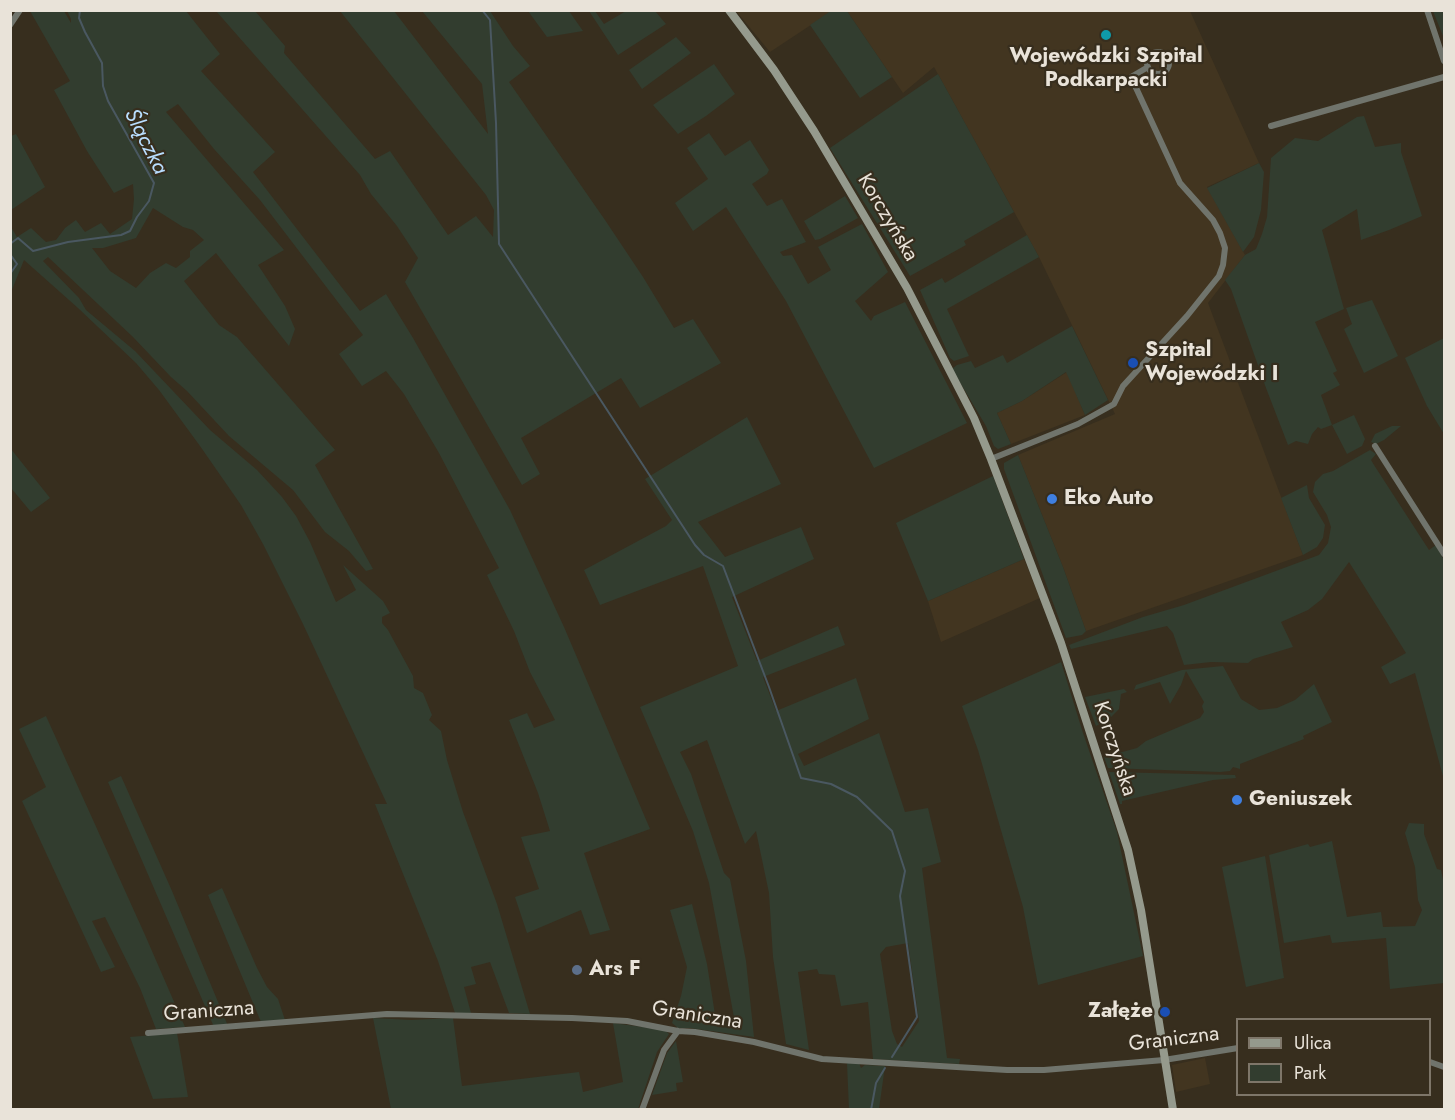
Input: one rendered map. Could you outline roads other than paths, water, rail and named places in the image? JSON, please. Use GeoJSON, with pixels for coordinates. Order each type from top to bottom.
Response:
{"type":"FeatureCollection","features":[{"type":"Feature","properties":{"kind":"main road","name":"Korczyńska"},"geometry":{"type":"LineString","coordinates":[[729,10],[753,40],[787,90],[908,288],[974,418],[991,459],[1061,644],[1128,850],[1141,910],[1173,1110]]}},
{"type":"Feature","properties":{"kind":"street"},"geometry":{"type":"LineString","coordinates":[[10,25],[20,10]]}},
{"type":"Feature","properties":{"kind":"street"},"geometry":{"type":"LineString","coordinates":[[1426,10],[1444,61]]}},
{"type":"Feature","properties":{"kind":"street"},"geometry":{"type":"LineString","coordinates":[[991,459],[1078,424],[1114,404],[1123,386],[1187,316],[1219,276],[1223,265],[1224,249],[1220,233],[1213,220],[1180,183],[1131,77],[1148,67]]}},
{"type":"Feature","properties":{"kind":"street"},"geometry":{"type":"LineString","coordinates":[[1271,126],[1444,76]]}},
{"type":"Feature","properties":{"kind":"street"},"geometry":{"type":"LineString","coordinates":[[1375,446],[1444,554]]}},
{"type":"Feature","properties":{"kind":"street","name":"Graniczna"},"geometry":{"type":"LineString","coordinates":[[148,1033],[387,1014],[572,1017],[627,1021],[695,1032],[754,1042],[822,1059],[1007,1070],[1044,1070],[1164,1060],[1236,1048]]}},
{"type":"Feature","properties":{"kind":"street"},"geometry":{"type":"LineString","coordinates":[[642,1110],[664,1050],[678,1031]]}},
{"type":"Feature","properties":{"kind":"waterway","name":"Ślączka"},"geometry":{"type":"LineString","coordinates":[[10,244],[18,238],[33,251],[68,242],[121,235],[130,231],[149,201],[154,183],[108,101],[103,86],[102,63],[79,18],[80,10]]}},
{"type":"Feature","properties":{"kind":"waterway"},"geometry":{"type":"LineString","coordinates":[[482,10],[490,20],[496,123],[499,244],[695,545],[704,555],[723,566],[801,778],[831,784],[857,797],[892,831],[905,871],[900,896],[917,1017],[892,1057]]}},
{"type":"Feature","properties":{"kind":"waterway","name":"Ślączka"},"geometry":{"type":"LineString","coordinates":[[10,254],[17,264],[10,274]]}},
{"type":"Feature","properties":{"kind":"waterway"},"geometry":{"type":"LineString","coordinates":[[871,1110],[876,1083],[885,1068]]}},
{"type":"Feature","properties":{"kind":"place","name":"Wojewódzki Szpital Podkarpacki"},"geometry":{"type":"Point","coordinates":[1106,35]}},
{"type":"Feature","properties":{"kind":"place","name":"Szpital Wojewódzki I"},"geometry":{"type":"Point","coordinates":[1133,363]}},
{"type":"Feature","properties":{"kind":"place","name":"Eko Auto"},"geometry":{"type":"Point","coordinates":[1052,499]}},
{"type":"Feature","properties":{"kind":"place","name":"Geniuszek"},"geometry":{"type":"Point","coordinates":[1237,800]}},
{"type":"Feature","properties":{"kind":"place","name":"Ars F"},"geometry":{"type":"Point","coordinates":[577,970]}},
{"type":"Feature","properties":{"kind":"place","name":"Załęże"},"geometry":{"type":"Point","coordinates":[1165,1012]}}]}
